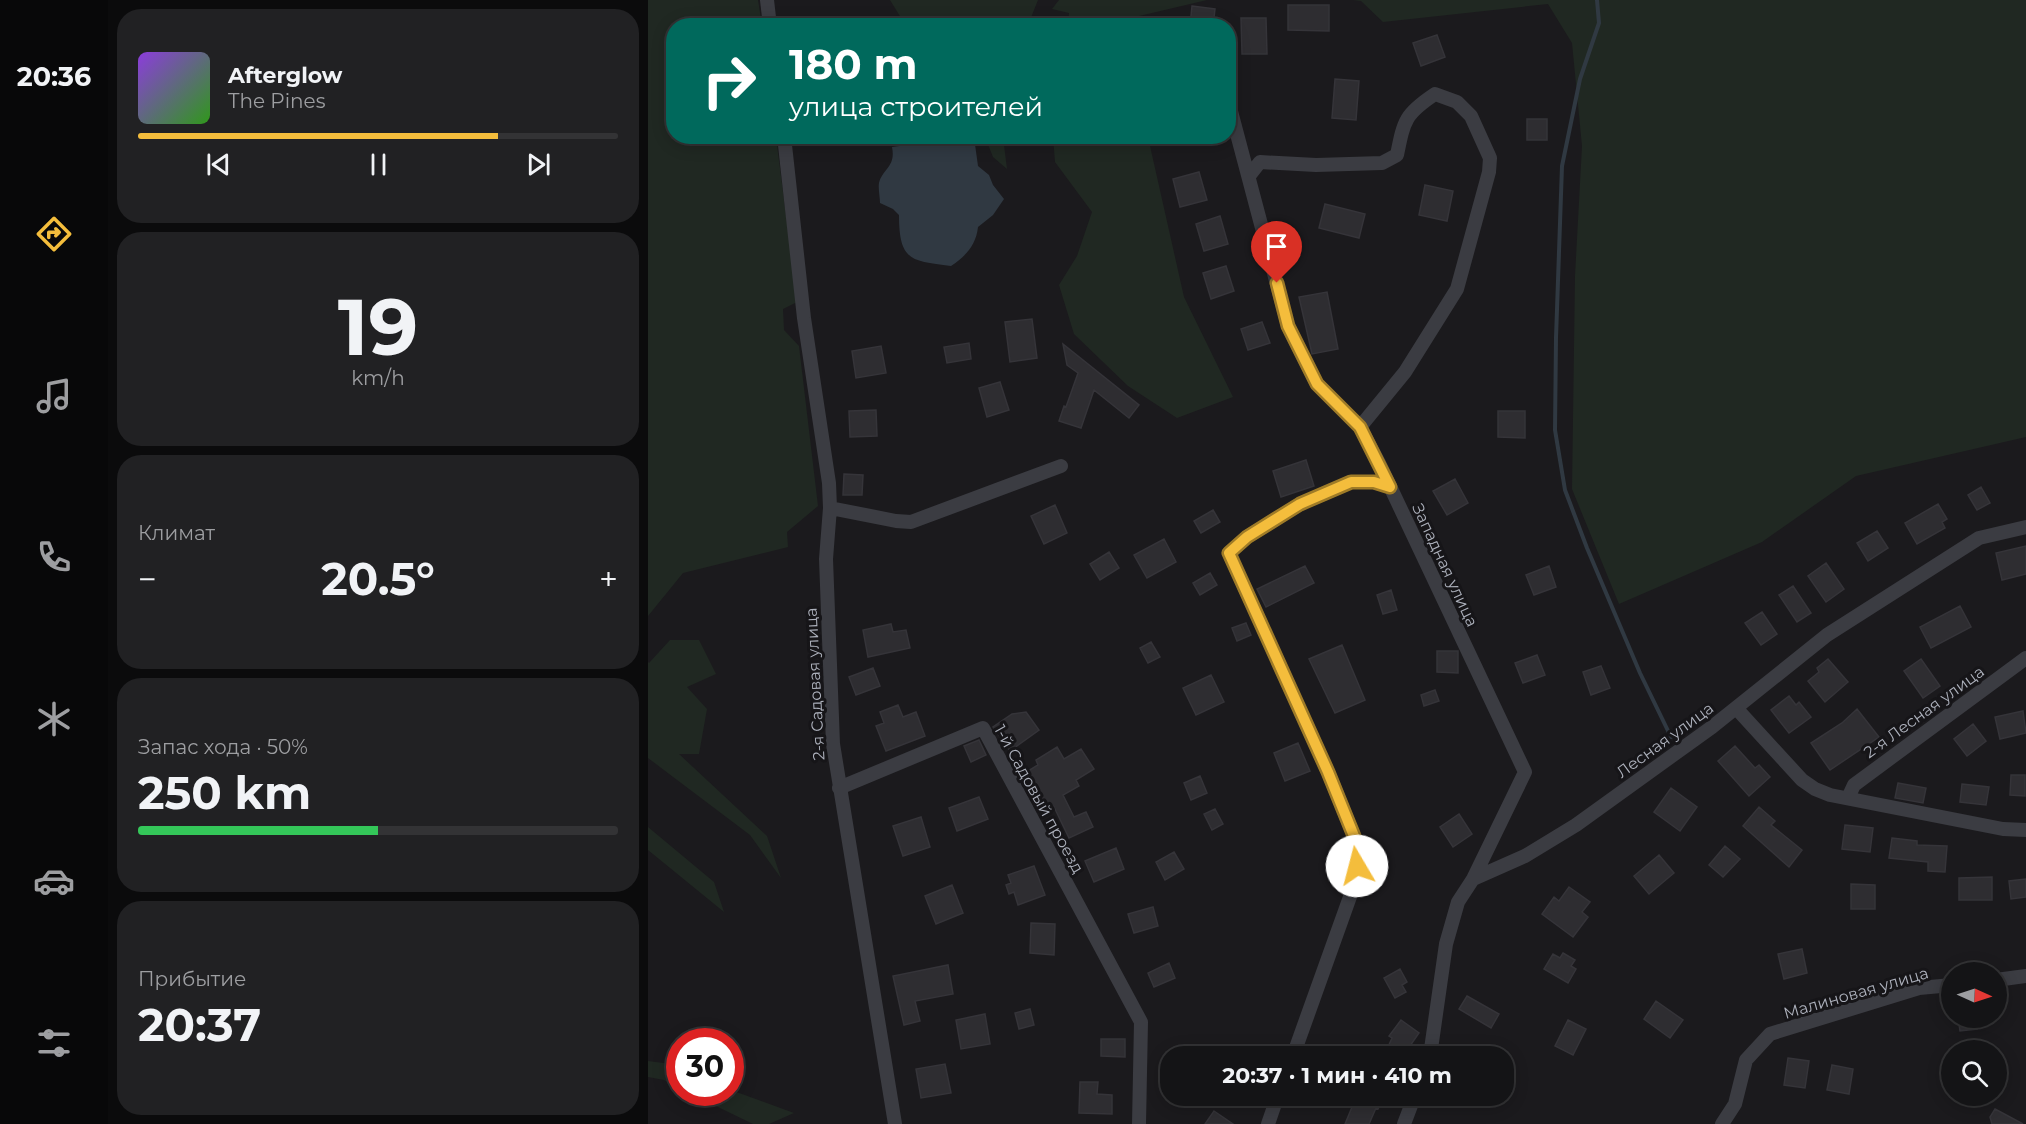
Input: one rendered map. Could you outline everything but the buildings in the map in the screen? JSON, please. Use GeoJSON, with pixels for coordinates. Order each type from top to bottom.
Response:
{"type":"FeatureCollection","features":[{"type":"Feature","properties":{"kind":"street"},"geometry":{"type":"LineString","coordinates":[[767,0],[769,18]]}},
{"type":"Feature","properties":{"kind":"street"},"geometry":{"type":"LineString","coordinates":[[1249,176],[1260,162],[1316,165],[1382,164],[1397,155],[1403,126],[1415,107],[1436,94],[1457,102],[1471,116],[1490,158],[1489,172],[1457,289],[1405,372],[1360,427]]}},
{"type":"Feature","properties":{"kind":"street","name":"Западная улица"},"geometry":{"type":"LineString","coordinates":[[1236,129],[1288,326],[1317,384],[1360,427],[1525,772],[1473,879]]}},
{"type":"Feature","properties":{"kind":"street","name":"2-я Садовая улица"},"geometry":{"type":"LineString","coordinates":[[785,144],[804,318],[829,483],[830,508],[826,559],[833,744],[896,1124]]}},
{"type":"Feature","properties":{"kind":"street"},"geometry":{"type":"LineString","coordinates":[[830,508],[911,522],[1061,466]]}},
{"type":"Feature","properties":{"kind":"street"},"geometry":{"type":"LineString","coordinates":[[1297,1046],[1351,894],[1357,866],[1356,841],[1328,772],[1229,553],[1247,537],[1300,504],[1351,482],[1374,482],[1390,487]]}},
{"type":"Feature","properties":{"kind":"street","name":"Лесная улица"},"geometry":{"type":"LineString","coordinates":[[1473,879],[1525,856],[1576,825],[1736,708],[1827,635],[1979,538],[2026,527]]}},
{"type":"Feature","properties":{"kind":"street","name":"2-я Лесная улица"},"geometry":{"type":"LineString","coordinates":[[1848,798],[1854,785],[2026,658]]}},
{"type":"Feature","properties":{"kind":"street"},"geometry":{"type":"LineString","coordinates":[[1736,708],[1802,780],[1815,789],[1848,798],[2003,829],[2026,830]]}},
{"type":"Feature","properties":{"kind":"street","name":"1-й Садовый проезд"},"geometry":{"type":"LineString","coordinates":[[839,788],[983,728],[1141,1022],[1139,1124]]}},
{"type":"Feature","properties":{"kind":"street"},"geometry":{"type":"LineString","coordinates":[[1431,1046],[1446,944],[1458,902],[1473,879]]}},
{"type":"Feature","properties":{"kind":"street"},"geometry":{"type":"LineString","coordinates":[[2007,979],[2026,976]]}},
{"type":"Feature","properties":{"kind":"street","name":"Малиновая улица"},"geometry":{"type":"LineString","coordinates":[[1722,1124],[1735,1104],[1746,1060],[1770,1034],[1919,988],[1941,986]]}},
{"type":"Feature","properties":{"kind":"street"},"geometry":{"type":"LineString","coordinates":[[1268,1124],[1274,1106]]}},
{"type":"Feature","properties":{"kind":"street"},"geometry":{"type":"LineString","coordinates":[[1404,1124],[1411,1106]]}},
{"type":"Feature","properties":{"kind":"shaded area"},"geometry":{"type":"Polygon","coordinates":[[[648,0],[758,0],[761,18],[666,18],[666,144],[777,144],[797,302],[783,309],[784,330],[799,346],[818,506],[787,532],[788,547],[683,573],[648,616],[648,0]]]}},
{"type":"Feature","properties":{"kind":"shaded area"},"geometry":{"type":"Polygon","coordinates":[[[890,0],[1038,0],[1031,18],[901,18],[890,0]]]}},
{"type":"Feature","properties":{"kind":"shaded area"},"geometry":{"type":"Polygon","coordinates":[[[1059,0],[1207,0],[1135,18],[1069,18],[1069,13],[1052,9],[1059,0]]]}},
{"type":"Feature","properties":{"kind":"shaded area"},"geometry":{"type":"Polygon","coordinates":[[[1353,0],[2026,0],[2026,437],[1856,476],[1762,542],[1619,604],[1572,489],[1575,276],[1582,146],[1572,43],[1548,4],[1383,22],[1361,1],[1353,0]]]}},
{"type":"Feature","properties":{"kind":"shaded area"},"geometry":{"type":"Polygon","coordinates":[[[914,144],[975,144],[978,166],[989,175],[993,185],[1004,199],[993,215],[978,227],[969,250],[951,266],[917,260],[910,256],[902,242],[899,215],[893,209],[880,203],[879,183],[891,163],[892,147],[914,144]]]}},
{"type":"Feature","properties":{"kind":"shaded area"},"geometry":{"type":"Polygon","coordinates":[[[988,144],[1004,144],[1007,169],[993,157],[988,144]]]}},
{"type":"Feature","properties":{"kind":"shaded area"},"geometry":{"type":"Polygon","coordinates":[[[1054,144],[1150,144],[1184,297],[1233,397],[1177,418],[1128,386],[1074,334],[1059,285],[1077,256],[1092,212],[1055,162],[1054,144]]]}},
{"type":"Feature","properties":{"kind":"shaded area"},"geometry":{"type":"Polygon","coordinates":[[[670,640],[699,640],[716,674],[687,687],[707,709],[699,754],[679,754],[767,836],[781,878],[750,835],[648,758],[648,662],[670,640]]]}},
{"type":"Feature","properties":{"kind":"shaded area"},"geometry":{"type":"Polygon","coordinates":[[[648,827],[714,882],[724,912],[648,850],[648,827]]]}},
{"type":"Feature","properties":{"kind":"shaded area"},"geometry":{"type":"Polygon","coordinates":[[[648,1061],[666,1063],[666,1081],[648,1077],[648,1061]]]}},
{"type":"Feature","properties":{"kind":"shaded area"},"geometry":{"type":"Polygon","coordinates":[[[744,1095],[794,1113],[769,1124],[753,1124],[716,1106],[744,1106],[744,1095]]]}},
{"type":"Feature","properties":{"kind":"waterway"},"geometry":{"type":"LineString","coordinates":[[1597,0],[1599,23],[1580,79],[1562,166],[1555,430],[1565,490],[1640,673],[1671,737]]}},
{"type":"Feature","properties":{"kind":"route"},"geometry":{"type":"LineString","coordinates":[[1277,283],[1288,326],[1317,384],[1360,427],[1390,487],[1374,482],[1351,482],[1300,504],[1247,537],[1229,553],[1328,772],[1356,841],[1357,866]]}}]}
